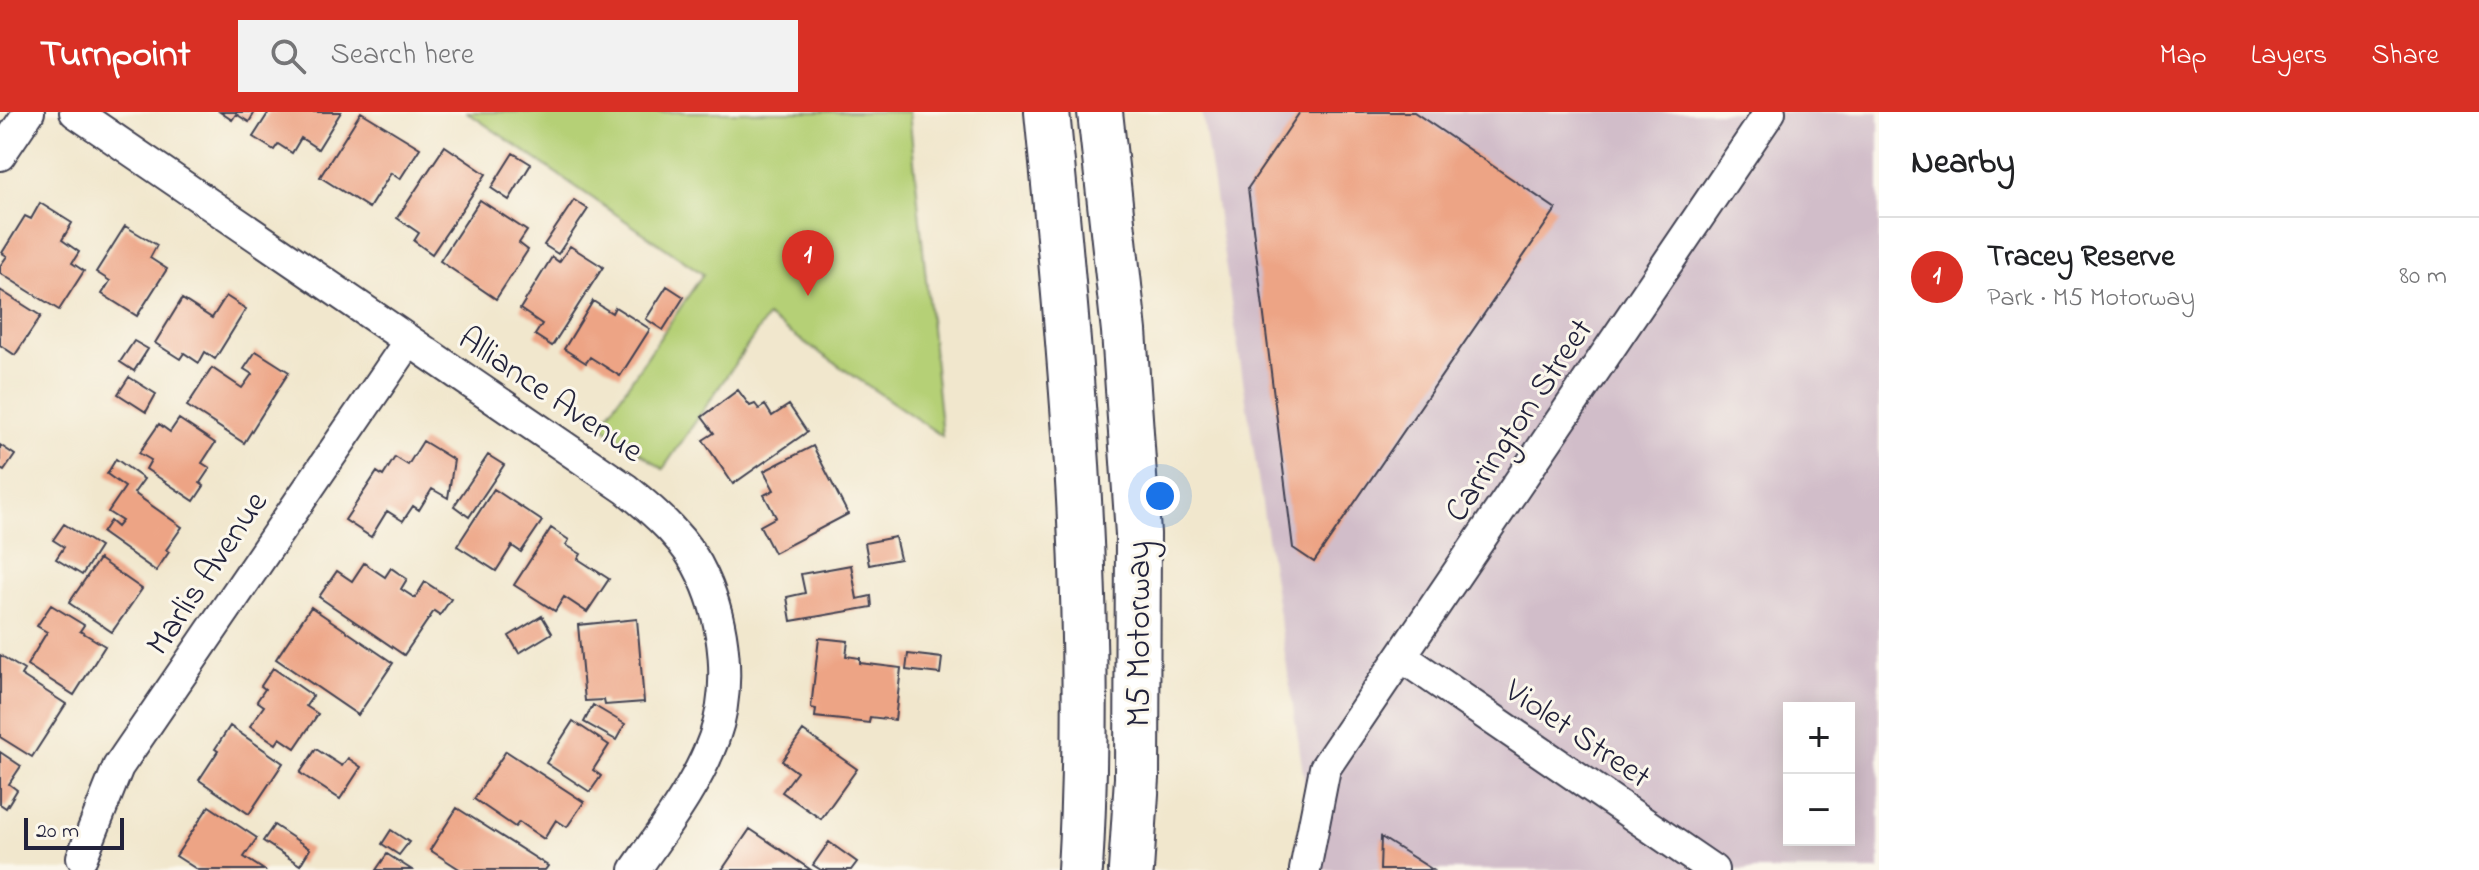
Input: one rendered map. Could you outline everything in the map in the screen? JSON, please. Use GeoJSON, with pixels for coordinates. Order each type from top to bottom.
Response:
{"type":"FeatureCollection","features":[{"type":"Feature","properties":{"kind":"highway","name":"M5 Motorway"},"geometry":{"type":"LineString","coordinates":[[1047,112],[1069,334],[1084,570],[1085,785],[1080,870]]}},
{"type":"Feature","properties":{"kind":"highway","name":"M5 Motorway"},"geometry":{"type":"LineString","coordinates":[[1100,112],[1124,331],[1138,534],[1137,778],[1131,870]]}},
{"type":"Feature","properties":{"kind":"street"},"geometry":{"type":"LineString","coordinates":[[0,155],[29,112]]}},
{"type":"Feature","properties":{"kind":"street","name":"Alliance Avenue"},"geometry":{"type":"LineString","coordinates":[[75,112],[636,497],[656,512],[682,543],[703,575],[716,616],[724,656],[723,698],[715,736],[699,773],[635,870]]}},
{"type":"Feature","properties":{"kind":"street","name":"Carrington Street"},"geometry":{"type":"LineString","coordinates":[[1305,870],[1325,768],[1770,112]]}},
{"type":"Feature","properties":{"kind":"street","name":"Marlis Avenue"},"geometry":{"type":"LineString","coordinates":[[82,857],[118,767],[409,341]]}},
{"type":"Feature","properties":{"kind":"street","name":"Violet Street"},"geometry":{"type":"LineString","coordinates":[[1402,657],[1713,870]]}},
{"type":"Feature","properties":{"kind":"shaded area"},"geometry":{"type":"Polygon","coordinates":[[[1202,112],[1879,112],[1879,870],[1318,870],[1202,112]]]}},
{"type":"Feature","properties":{"kind":"green space"},"geometry":{"type":"Polygon","coordinates":[[[467,112],[909,112],[942,436],[767,317],[663,469],[601,425],[703,274],[467,112]]]}},
{"type":"Feature","properties":{"kind":"building"},"geometry":{"type":"Polygon","coordinates":[[[220,112],[255,112],[249,122],[236,114],[232,120],[220,112]]]}},
{"type":"Feature","properties":{"kind":"building"},"geometry":{"type":"Polygon","coordinates":[[[269,112],[341,112],[318,149],[301,138],[292,153],[278,144],[274,150],[253,137],[269,112]]]}},
{"type":"Feature","properties":{"kind":"building"},"geometry":{"type":"Polygon","coordinates":[[[361,112],[420,148],[400,179],[391,173],[369,208],[320,177],[361,112]]]}},
{"type":"Feature","properties":{"kind":"building"},"geometry":{"type":"Polygon","coordinates":[[[1300,112],[1414,112],[1556,209],[1314,562],[1293,548],[1248,188],[1300,112]]]}},
{"type":"Feature","properties":{"kind":"building"},"geometry":{"type":"Polygon","coordinates":[[[445,146],[486,174],[432,254],[414,241],[419,233],[397,218],[445,146]]]}},
{"type":"Feature","properties":{"kind":"building"},"geometry":{"type":"Polygon","coordinates":[[[513,153],[531,164],[509,200],[491,188],[513,153]]]}},
{"type":"Feature","properties":{"kind":"building"},"geometry":{"type":"Polygon","coordinates":[[[480,200],[527,231],[519,243],[528,250],[496,299],[440,261],[480,200]]]}},
{"type":"Feature","properties":{"kind":"building"},"geometry":{"type":"Polygon","coordinates":[[[574,200],[588,209],[558,254],[544,245],[574,200]]]}},
{"type":"Feature","properties":{"kind":"building"},"geometry":{"type":"Polygon","coordinates":[[[40,203],[72,223],[62,240],[79,252],[72,263],[84,271],[59,310],[0,273],[0,266],[7,256],[2,253],[25,216],[31,219],[40,203]]]}},
{"type":"Feature","properties":{"kind":"building"},"geometry":{"type":"Polygon","coordinates":[[[125,226],[157,245],[150,258],[167,269],[137,316],[102,294],[110,281],[96,272],[125,226]]]}},
{"type":"Feature","properties":{"kind":"building"},"geometry":{"type":"Polygon","coordinates":[[[570,246],[603,267],[552,346],[535,335],[542,324],[520,309],[552,257],[559,262],[570,246]]]}},
{"type":"Feature","properties":{"kind":"building"},"geometry":{"type":"Polygon","coordinates":[[[667,286],[684,297],[663,330],[646,319],[667,286]]]}},
{"type":"Feature","properties":{"kind":"building"},"geometry":{"type":"Polygon","coordinates":[[[0,290],[41,316],[15,355],[0,345],[0,290]]]}},
{"type":"Feature","properties":{"kind":"building"},"geometry":{"type":"Polygon","coordinates":[[[226,296],[246,309],[215,359],[205,352],[199,363],[184,353],[180,359],[155,343],[182,299],[212,318],[226,296]]]}},
{"type":"Feature","properties":{"kind":"building"},"geometry":{"type":"Polygon","coordinates":[[[593,301],[612,313],[615,307],[650,329],[620,376],[590,357],[586,363],[564,349],[593,301]]]}},
{"type":"Feature","properties":{"kind":"building"},"geometry":{"type":"Polygon","coordinates":[[[134,341],[148,349],[134,371],[120,362],[134,341]]]}},
{"type":"Feature","properties":{"kind":"building"},"geometry":{"type":"Polygon","coordinates":[[[256,351],[289,372],[244,443],[187,406],[212,368],[242,388],[252,374],[244,369],[256,351]]]}},
{"type":"Feature","properties":{"kind":"building"},"geometry":{"type":"Polygon","coordinates":[[[129,377],[156,394],[146,412],[118,394],[129,377]]]}},
{"type":"Feature","properties":{"kind":"building"},"geometry":{"type":"Polygon","coordinates":[[[738,390],[750,406],[755,404],[759,409],[765,405],[772,416],[789,405],[807,432],[733,484],[703,440],[714,433],[702,417],[738,390]]]}},
{"type":"Feature","properties":{"kind":"building"},"geometry":{"type":"Polygon","coordinates":[[[179,419],[215,443],[202,463],[210,468],[200,483],[204,486],[194,501],[146,469],[151,460],[139,453],[159,424],[170,432],[179,419]]]}},
{"type":"Feature","properties":{"kind":"building"},"geometry":{"type":"Polygon","coordinates":[[[423,441],[454,460],[448,498],[432,489],[419,510],[413,506],[403,521],[387,511],[371,537],[345,520],[377,472],[383,476],[395,457],[408,465],[423,441]]]}},
{"type":"Feature","properties":{"kind":"building"},"geometry":{"type":"Polygon","coordinates":[[[0,445],[15,455],[4,471],[0,469],[0,445]]]}},
{"type":"Feature","properties":{"kind":"building"},"geometry":{"type":"Polygon","coordinates":[[[813,446],[848,514],[774,553],[760,526],[776,517],[764,495],[774,490],[764,471],[813,446]]]}},
{"type":"Feature","properties":{"kind":"building"},"geometry":{"type":"Polygon","coordinates":[[[488,455],[504,465],[469,517],[454,506],[488,455]]]}},
{"type":"Feature","properties":{"kind":"building"},"geometry":{"type":"Polygon","coordinates":[[[116,459],[144,479],[134,493],[182,527],[156,571],[102,533],[110,521],[117,527],[122,521],[108,512],[125,487],[107,474],[116,459]]]}},
{"type":"Feature","properties":{"kind":"building"},"geometry":{"type":"Polygon","coordinates":[[[494,489],[542,521],[521,552],[512,546],[496,571],[457,546],[494,489]]]}},
{"type":"Feature","properties":{"kind":"building"},"geometry":{"type":"Polygon","coordinates":[[[64,524],[100,547],[82,575],[56,559],[64,547],[53,540],[64,524]]]}},
{"type":"Feature","properties":{"kind":"building"},"geometry":{"type":"Polygon","coordinates":[[[551,528],[569,540],[566,545],[581,554],[578,559],[609,579],[587,612],[564,597],[555,611],[514,585],[551,528]]]}},
{"type":"Feature","properties":{"kind":"building"},"geometry":{"type":"Polygon","coordinates":[[[895,537],[900,559],[869,565],[865,543],[895,537]]]}},
{"type":"Feature","properties":{"kind":"building"},"geometry":{"type":"Polygon","coordinates":[[[99,559],[142,589],[112,632],[69,603],[99,559]]]}},
{"type":"Feature","properties":{"kind":"building"},"geometry":{"type":"Polygon","coordinates":[[[364,563],[385,577],[391,568],[407,579],[401,589],[415,598],[425,582],[451,599],[440,615],[434,611],[404,655],[319,597],[337,571],[352,581],[364,563]]]}},
{"type":"Feature","properties":{"kind":"building"},"geometry":{"type":"Polygon","coordinates":[[[851,565],[857,599],[871,596],[872,607],[791,621],[787,597],[805,593],[801,574],[851,565]]]}},
{"type":"Feature","properties":{"kind":"building"},"geometry":{"type":"Polygon","coordinates":[[[51,605],[84,625],[80,631],[105,646],[74,695],[27,665],[47,632],[37,626],[51,605]]]}},
{"type":"Feature","properties":{"kind":"building"},"geometry":{"type":"Polygon","coordinates":[[[311,607],[393,663],[358,715],[276,659],[311,607]]]}},
{"type":"Feature","properties":{"kind":"building"},"geometry":{"type":"Polygon","coordinates":[[[542,616],[552,633],[519,653],[509,636],[542,616]]]}},
{"type":"Feature","properties":{"kind":"building"},"geometry":{"type":"Polygon","coordinates":[[[637,619],[644,702],[605,705],[604,700],[585,701],[578,625],[637,619]]]}},
{"type":"Feature","properties":{"kind":"building"},"geometry":{"type":"Polygon","coordinates":[[[819,638],[848,641],[846,656],[860,658],[860,663],[901,668],[895,720],[870,717],[869,723],[815,717],[816,709],[811,708],[819,638]]]}},
{"type":"Feature","properties":{"kind":"building"},"geometry":{"type":"Polygon","coordinates":[[[908,654],[942,658],[940,674],[906,670],[908,654]]]}},
{"type":"Feature","properties":{"kind":"building"},"geometry":{"type":"Polygon","coordinates":[[[0,655],[24,670],[21,675],[66,704],[32,757],[0,737],[0,655]]]}},
{"type":"Feature","properties":{"kind":"building"},"geometry":{"type":"Polygon","coordinates":[[[273,668],[313,696],[306,706],[318,714],[295,748],[280,738],[276,744],[250,726],[264,706],[257,701],[265,689],[261,686],[273,668]]]}},
{"type":"Feature","properties":{"kind":"building"},"geometry":{"type":"Polygon","coordinates":[[[593,705],[625,724],[616,740],[584,722],[593,705]]]}},
{"type":"Feature","properties":{"kind":"building"},"geometry":{"type":"Polygon","coordinates":[[[573,721],[609,745],[593,770],[601,776],[590,792],[546,763],[573,721]]]}},
{"type":"Feature","properties":{"kind":"building"},"geometry":{"type":"Polygon","coordinates":[[[230,726],[283,763],[249,814],[199,780],[230,726]]]}},
{"type":"Feature","properties":{"kind":"building"},"geometry":{"type":"Polygon","coordinates":[[[803,731],[857,769],[821,819],[782,792],[797,772],[782,761],[803,731]]]}},
{"type":"Feature","properties":{"kind":"building"},"geometry":{"type":"Polygon","coordinates":[[[316,749],[342,766],[348,758],[361,767],[340,799],[300,773],[316,749]]]}},
{"type":"Feature","properties":{"kind":"building"},"geometry":{"type":"Polygon","coordinates":[[[506,751],[584,802],[567,827],[556,820],[544,839],[519,822],[515,827],[474,799],[506,751]]]}},
{"type":"Feature","properties":{"kind":"building"},"geometry":{"type":"Polygon","coordinates":[[[0,752],[21,766],[9,784],[17,790],[6,808],[0,804],[0,752]]]}},
{"type":"Feature","properties":{"kind":"building"},"geometry":{"type":"Polygon","coordinates":[[[209,806],[257,838],[244,857],[264,870],[198,870],[176,856],[209,806]]]}},
{"type":"Feature","properties":{"kind":"building"},"geometry":{"type":"Polygon","coordinates":[[[457,808],[548,866],[545,870],[461,870],[430,850],[457,808]]]}},
{"type":"Feature","properties":{"kind":"building"},"geometry":{"type":"Polygon","coordinates":[[[274,825],[310,849],[300,865],[263,841],[274,825]]]}},
{"type":"Feature","properties":{"kind":"building"},"geometry":{"type":"Polygon","coordinates":[[[750,829],[811,870],[722,870],[750,829]]]}},
{"type":"Feature","properties":{"kind":"building"},"geometry":{"type":"Polygon","coordinates":[[[391,830],[409,842],[399,855],[382,844],[391,830]]]}},
{"type":"Feature","properties":{"kind":"building"},"geometry":{"type":"Polygon","coordinates":[[[1381,837],[1433,870],[1380,870],[1381,837]]]}},
{"type":"Feature","properties":{"kind":"building"},"geometry":{"type":"Polygon","coordinates":[[[829,842],[857,862],[851,870],[821,870],[813,865],[829,842]]]}},
{"type":"Feature","properties":{"kind":"building"},"geometry":{"type":"Polygon","coordinates":[[[387,854],[412,870],[376,870],[387,854]]]}},
{"type":"Feature","properties":{"kind":"place","name":"Tracey Reserve"},"geometry":{"type":"Point","coordinates":[808,296]}}]}
